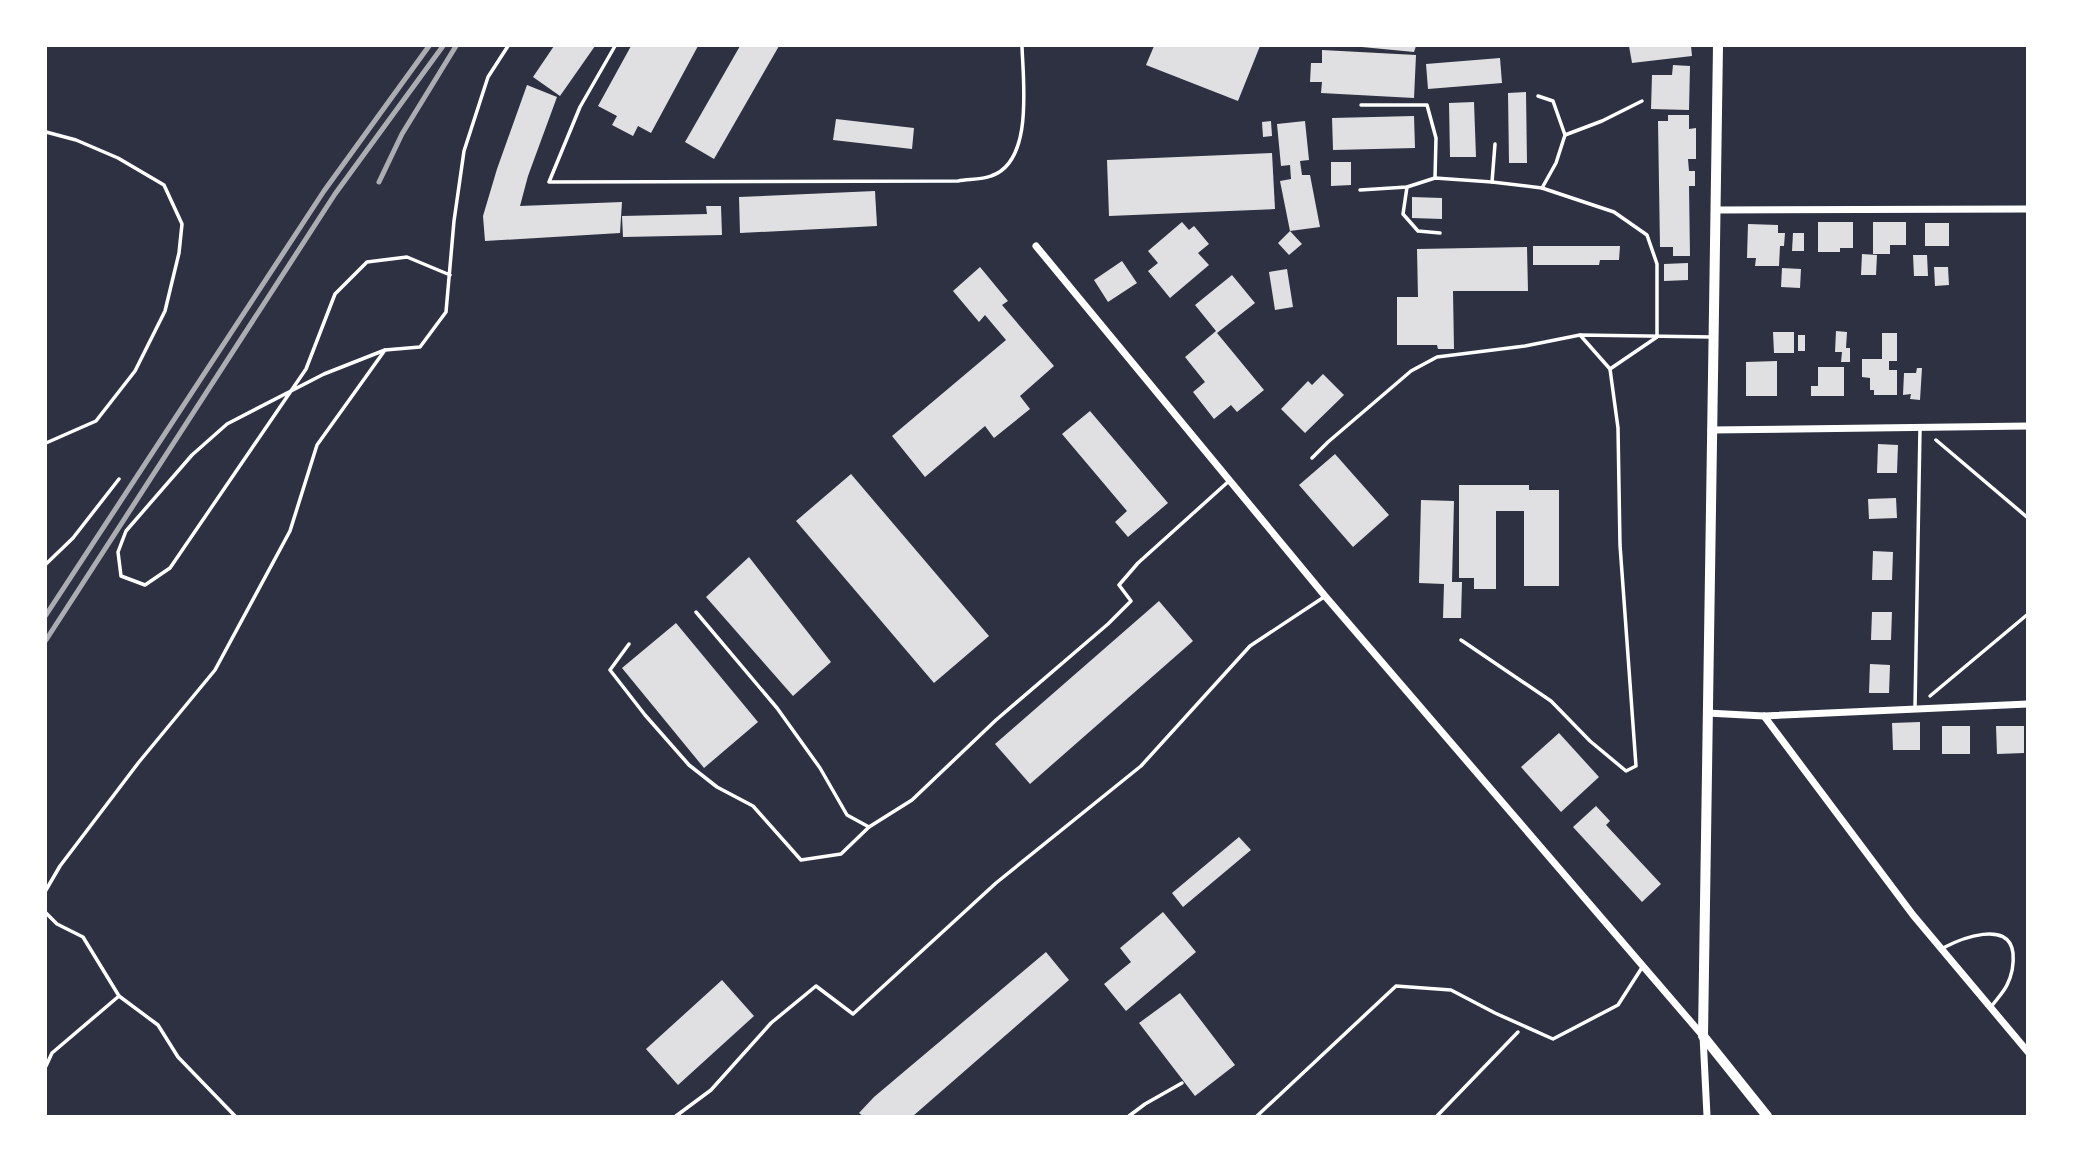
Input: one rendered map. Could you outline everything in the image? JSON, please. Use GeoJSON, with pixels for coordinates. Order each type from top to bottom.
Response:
{"type":"FeatureCollection","features":[{"type":"Feature","properties":{"kind":"street"},"geometry":{"type":"LineString","coordinates":[[1707,1116],[1703,1036],[1718,46]]}},
{"type":"Feature","properties":{"kind":"street"},"geometry":{"type":"LineString","coordinates":[[1716,210],[2028,209]]}},
{"type":"Feature","properties":{"kind":"street"},"geometry":{"type":"LineString","coordinates":[[1036,246],[1228,481],[1703,1036],[1767,1116]]}},
{"type":"Feature","properties":{"kind":"street"},"geometry":{"type":"LineString","coordinates":[[1711,429],[2028,426]]}},
{"type":"Feature","properties":{"kind":"street"},"geometry":{"type":"LineString","coordinates":[[1707,713],[1763,716],[2028,704]]}},
{"type":"Feature","properties":{"kind":"street"},"geometry":{"type":"LineString","coordinates":[[1763,716],[1913,915],[2028,1052]]}},
{"type":"Feature","properties":{"kind":"lane"},"geometry":{"type":"LineString","coordinates":[[615,46],[580,107],[549,182],[958,181],[993,176],[1014,158],[1024,120],[1022,46]]}},
{"type":"Feature","properties":{"kind":"lane"},"geometry":{"type":"LineString","coordinates":[[1538,96],[1553,101],[1564,135],[1556,163],[1542,188]]}},
{"type":"Feature","properties":{"kind":"lane"},"geometry":{"type":"LineString","coordinates":[[1564,135],[1602,121],[1642,101]]}},
{"type":"Feature","properties":{"kind":"lane"},"geometry":{"type":"LineString","coordinates":[[1361,105],[1427,105],[1436,138],[1435,178]]}},
{"type":"Feature","properties":{"kind":"lane"},"geometry":{"type":"LineString","coordinates":[[46,132],[76,140],[118,158],[164,185],[182,224],[179,253],[166,310],[135,371],[96,421],[46,443]]}},
{"type":"Feature","properties":{"kind":"lane"},"geometry":{"type":"LineString","coordinates":[[1492,182],[1495,144]]}},
{"type":"Feature","properties":{"kind":"lane"},"geometry":{"type":"LineString","coordinates":[[1360,190],[1407,187],[1435,178],[1492,182],[1542,188],[1615,212],[1647,235],[1657,264],[1657,337]]}},
{"type":"Feature","properties":{"kind":"lane"},"geometry":{"type":"LineString","coordinates":[[1407,187],[1403,214],[1418,231],[1440,233]]}},
{"type":"Feature","properties":{"kind":"lane"},"geometry":{"type":"LineString","coordinates":[[1461,640],[1551,701],[1590,741],[1626,771],[1636,766],[1620,545],[1618,428],[1611,369],[1580,335]]}},
{"type":"Feature","properties":{"kind":"lane"},"geometry":{"type":"LineString","coordinates":[[1312,458],[1411,371],[1437,357],[1525,346],[1580,335],[1712,337]]}},
{"type":"Feature","properties":{"kind":"lane"},"geometry":{"type":"LineString","coordinates":[[1611,369],[1657,337]]}},
{"type":"Feature","properties":{"kind":"lane"},"geometry":{"type":"LineString","coordinates":[[1915,708],[1920,426]]}},
{"type":"Feature","properties":{"kind":"lane"},"geometry":{"type":"LineString","coordinates":[[629,644],[610,670],[689,765],[717,787],[754,806],[801,860],[841,854],[869,827],[912,800],[996,720],[1108,624],[1131,601],[1119,585],[1138,563],[1228,481]]}},
{"type":"Feature","properties":{"kind":"lane"},"geometry":{"type":"LineString","coordinates":[[676,1116],[711,1090],[771,1023],[816,986],[853,1014],[996,883],[1141,766],[1250,646],[1325,596]]}},
{"type":"Feature","properties":{"kind":"lane"},"geometry":{"type":"LineString","coordinates":[[696,612],[777,708],[820,768],[847,815],[869,827]]}},
{"type":"Feature","properties":{"kind":"lane"},"geometry":{"type":"LineString","coordinates":[[1941,948],[1977,935],[1993,934],[2005,938],[2012,948],[2013,965],[2007,985],[1991,1008]]}},
{"type":"Feature","properties":{"kind":"lane"},"geometry":{"type":"LineString","coordinates":[[1257,1116],[1396,986],[1451,989],[1553,1039],[1618,1005],[1643,966]]}},
{"type":"Feature","properties":{"kind":"lane"},"geometry":{"type":"LineString","coordinates":[[1129,1116],[1182,1083]]}},
{"type":"Feature","properties":{"kind":"path"},"geometry":{"type":"LineString","coordinates":[[450,275],[407,257],[367,262],[335,294],[306,369],[290,392],[265,432],[170,568],[145,585],[121,576],[118,552],[126,531],[192,455],[227,424],[290,392],[324,374],[385,350],[420,347],[446,312],[450,275],[454,221],[464,151],[488,77],[509,46]]}},
{"type":"Feature","properties":{"kind":"path"},"geometry":{"type":"LineString","coordinates":[[46,890],[60,866],[139,762],[215,670],[289,531],[317,446],[385,350]]}},
{"type":"Feature","properties":{"kind":"path"},"geometry":{"type":"LineString","coordinates":[[1920,426],[2028,518]]}},
{"type":"Feature","properties":{"kind":"path"},"geometry":{"type":"LineString","coordinates":[[46,564],[73,538],[119,479]]}},
{"type":"Feature","properties":{"kind":"path"},"geometry":{"type":"LineString","coordinates":[[1915,708],[2028,614]]}},
{"type":"Feature","properties":{"kind":"path"},"geometry":{"type":"LineString","coordinates":[[46,913],[57,924],[83,937],[119,996],[158,1025],[178,1058],[235,1116]]}},
{"type":"Feature","properties":{"kind":"path"},"geometry":{"type":"LineString","coordinates":[[46,1066],[52,1053],[119,996]]}},
{"type":"Feature","properties":{"kind":"path"},"geometry":{"type":"LineString","coordinates":[[1437,1116],[1523,1026]]}},
{"type":"Feature","properties":{"kind":"building"},"geometry":{"type":"Polygon","coordinates":[[[554,46],[595,46],[560,96],[533,77],[554,46]]]}},
{"type":"Feature","properties":{"kind":"building"},"geometry":{"type":"Polygon","coordinates":[[[631,46],[698,46],[651,133],[638,126],[633,136],[612,125],[617,116],[598,106],[631,46]]]}},
{"type":"Feature","properties":{"kind":"building"},"geometry":{"type":"Polygon","coordinates":[[[740,46],[779,46],[714,159],[685,142],[740,46]]]}},
{"type":"Feature","properties":{"kind":"building"},"geometry":{"type":"Polygon","coordinates":[[[1154,46],[1260,46],[1238,101],[1146,65],[1154,46]]]}},
{"type":"Feature","properties":{"kind":"building"},"geometry":{"type":"Polygon","coordinates":[[[1363,46],[1416,46],[1414,52],[1363,46]]]}},
{"type":"Feature","properties":{"kind":"building"},"geometry":{"type":"Polygon","coordinates":[[[1629,46],[1691,46],[1692,56],[1632,63],[1629,46]]]}},
{"type":"Feature","properties":{"kind":"building"},"geometry":{"type":"Polygon","coordinates":[[[1322,50],[1416,55],[1414,98],[1321,93],[1322,82],[1310,82],[1311,63],[1322,63],[1322,50]]]}},
{"type":"Feature","properties":{"kind":"building"},"geometry":{"type":"Polygon","coordinates":[[[1500,58],[1502,83],[1428,89],[1426,64],[1500,58]]]}},
{"type":"Feature","properties":{"kind":"building"},"geometry":{"type":"Polygon","coordinates":[[[1673,65],[1690,66],[1689,110],[1651,109],[1652,75],[1672,75],[1673,65]]]}},
{"type":"Feature","properties":{"kind":"building"},"geometry":{"type":"Polygon","coordinates":[[[527,85],[557,97],[520,206],[622,202],[620,233],[485,241],[483,216],[527,85]]]}},
{"type":"Feature","properties":{"kind":"building"},"geometry":{"type":"Polygon","coordinates":[[[1526,92],[1527,163],[1509,163],[1508,93],[1526,92]]]}},
{"type":"Feature","properties":{"kind":"building"},"geometry":{"type":"Polygon","coordinates":[[[1474,102],[1476,157],[1450,157],[1449,103],[1474,102]]]}},
{"type":"Feature","properties":{"kind":"building"},"geometry":{"type":"Polygon","coordinates":[[[1668,115],[1689,115],[1689,129],[1696,128],[1696,159],[1688,159],[1689,171],[1695,171],[1695,186],[1689,186],[1690,256],[1673,256],[1673,247],[1660,247],[1658,121],[1668,121],[1668,115]]]}},
{"type":"Feature","properties":{"kind":"building"},"geometry":{"type":"Polygon","coordinates":[[[1414,116],[1415,148],[1333,150],[1332,118],[1414,116]]]}},
{"type":"Feature","properties":{"kind":"building"},"geometry":{"type":"Polygon","coordinates":[[[836,119],[914,128],[912,149],[833,140],[836,119]]]}},
{"type":"Feature","properties":{"kind":"building"},"geometry":{"type":"Polygon","coordinates":[[[1271,121],[1272,136],[1263,137],[1262,122],[1271,121]]]}},
{"type":"Feature","properties":{"kind":"building"},"geometry":{"type":"Polygon","coordinates":[[[1305,121],[1309,160],[1300,161],[1302,175],[1310,175],[1320,227],[1290,231],[1280,181],[1291,179],[1290,165],[1281,166],[1277,124],[1305,121]]]}},
{"type":"Feature","properties":{"kind":"building"},"geometry":{"type":"Polygon","coordinates":[[[1272,153],[1275,209],[1109,216],[1107,160],[1272,153]]]}},
{"type":"Feature","properties":{"kind":"building"},"geometry":{"type":"Polygon","coordinates":[[[1331,162],[1351,162],[1351,185],[1331,186],[1331,162]]]}},
{"type":"Feature","properties":{"kind":"building"},"geometry":{"type":"Polygon","coordinates":[[[875,191],[877,226],[740,233],[739,197],[875,191]]]}},
{"type":"Feature","properties":{"kind":"building"},"geometry":{"type":"Polygon","coordinates":[[[1412,197],[1442,198],[1442,219],[1412,218],[1412,197]]]}},
{"type":"Feature","properties":{"kind":"building"},"geometry":{"type":"Polygon","coordinates":[[[706,206],[721,206],[722,235],[623,237],[622,216],[707,214],[706,206]]]}},
{"type":"Feature","properties":{"kind":"building"},"geometry":{"type":"Polygon","coordinates":[[[1182,222],[1189,230],[1194,226],[1209,244],[1198,253],[1209,265],[1170,298],[1148,271],[1158,263],[1148,251],[1182,222]]]}},
{"type":"Feature","properties":{"kind":"building"},"geometry":{"type":"Polygon","coordinates":[[[1818,222],[1853,222],[1853,248],[1840,248],[1840,252],[1818,252],[1818,222]]]}},
{"type":"Feature","properties":{"kind":"building"},"geometry":{"type":"Polygon","coordinates":[[[1873,222],[1906,222],[1906,245],[1890,245],[1890,254],[1873,254],[1873,222]]]}},
{"type":"Feature","properties":{"kind":"building"},"geometry":{"type":"Polygon","coordinates":[[[1925,223],[1949,223],[1949,246],[1925,246],[1925,223]]]}},
{"type":"Feature","properties":{"kind":"building"},"geometry":{"type":"Polygon","coordinates":[[[1748,224],[1778,225],[1778,233],[1785,233],[1784,246],[1780,246],[1779,266],[1755,266],[1756,258],[1747,258],[1748,224]]]}},
{"type":"Feature","properties":{"kind":"building"},"geometry":{"type":"Polygon","coordinates":[[[1290,231],[1302,244],[1289,255],[1278,243],[1290,231]]]}},
{"type":"Feature","properties":{"kind":"building"},"geometry":{"type":"Polygon","coordinates":[[[1793,233],[1804,233],[1804,251],[1792,251],[1793,233]]]}},
{"type":"Feature","properties":{"kind":"building"},"geometry":{"type":"Polygon","coordinates":[[[1533,246],[1620,246],[1619,260],[1600,260],[1599,265],[1533,265],[1533,246]]]}},
{"type":"Feature","properties":{"kind":"building"},"geometry":{"type":"Polygon","coordinates":[[[1527,247],[1528,291],[1453,291],[1454,349],[1438,349],[1437,345],[1397,345],[1397,297],[1418,297],[1417,249],[1527,247]]]}},
{"type":"Feature","properties":{"kind":"building"},"geometry":{"type":"Polygon","coordinates":[[[1862,254],[1877,255],[1876,275],[1861,275],[1862,254]]]}},
{"type":"Feature","properties":{"kind":"building"},"geometry":{"type":"Polygon","coordinates":[[[1913,255],[1927,255],[1928,276],[1914,276],[1913,255]]]}},
{"type":"Feature","properties":{"kind":"building"},"geometry":{"type":"Polygon","coordinates":[[[1122,261],[1137,283],[1108,302],[1094,280],[1122,261]]]}},
{"type":"Feature","properties":{"kind":"building"},"geometry":{"type":"Polygon","coordinates":[[[1688,263],[1688,280],[1664,281],[1664,264],[1688,263]]]}},
{"type":"Feature","properties":{"kind":"building"},"geometry":{"type":"Polygon","coordinates":[[[980,267],[1008,301],[1002,305],[1054,366],[1020,396],[1030,409],[994,438],[985,426],[925,477],[892,436],[1006,340],[985,315],[979,322],[953,291],[980,267]]]}},
{"type":"Feature","properties":{"kind":"building"},"geometry":{"type":"Polygon","coordinates":[[[1934,267],[1948,267],[1949,285],[1935,286],[1934,267]]]}},
{"type":"Feature","properties":{"kind":"building"},"geometry":{"type":"Polygon","coordinates":[[[1782,268],[1801,269],[1800,288],[1781,287],[1782,268]]]}},
{"type":"Feature","properties":{"kind":"building"},"geometry":{"type":"Polygon","coordinates":[[[1287,269],[1293,307],[1275,310],[1269,272],[1287,269]]]}},
{"type":"Feature","properties":{"kind":"building"},"geometry":{"type":"Polygon","coordinates":[[[1232,275],[1255,303],[1217,333],[1264,390],[1237,412],[1231,405],[1214,419],[1193,392],[1205,382],[1185,357],[1216,331],[1195,305],[1232,275]]]}},
{"type":"Feature","properties":{"kind":"building"},"geometry":{"type":"Polygon","coordinates":[[[1836,331],[1847,332],[1846,348],[1850,348],[1850,362],[1841,362],[1842,352],[1835,352],[1836,331]]]}},
{"type":"Feature","properties":{"kind":"building"},"geometry":{"type":"Polygon","coordinates":[[[1773,332],[1794,332],[1794,353],[1774,353],[1773,332]]]}},
{"type":"Feature","properties":{"kind":"building"},"geometry":{"type":"Polygon","coordinates":[[[1882,333],[1897,333],[1897,361],[1889,361],[1889,370],[1897,370],[1897,395],[1874,395],[1874,390],[1870,390],[1870,378],[1862,377],[1862,359],[1882,359],[1882,333]]]}},
{"type":"Feature","properties":{"kind":"building"},"geometry":{"type":"Polygon","coordinates":[[[1798,335],[1805,335],[1805,351],[1798,351],[1798,335]]]}},
{"type":"Feature","properties":{"kind":"building"},"geometry":{"type":"Polygon","coordinates":[[[1777,361],[1777,396],[1746,396],[1746,362],[1777,361]]]}},
{"type":"Feature","properties":{"kind":"building"},"geometry":{"type":"Polygon","coordinates":[[[1818,367],[1844,367],[1844,396],[1811,396],[1811,386],[1818,386],[1818,367]]]}},
{"type":"Feature","properties":{"kind":"building"},"geometry":{"type":"Polygon","coordinates":[[[1917,368],[1922,368],[1920,400],[1910,399],[1911,394],[1903,395],[1904,373],[1916,373],[1917,368]]]}},
{"type":"Feature","properties":{"kind":"building"},"geometry":{"type":"Polygon","coordinates":[[[1323,374],[1344,395],[1305,433],[1281,409],[1308,381],[1312,385],[1323,374]]]}},
{"type":"Feature","properties":{"kind":"building"},"geometry":{"type":"Polygon","coordinates":[[[1090,411],[1168,503],[1128,537],[1115,522],[1127,511],[1062,434],[1090,411]]]}},
{"type":"Feature","properties":{"kind":"building"},"geometry":{"type":"Polygon","coordinates":[[[1878,444],[1898,445],[1897,473],[1877,473],[1878,444]]]}},
{"type":"Feature","properties":{"kind":"building"},"geometry":{"type":"Polygon","coordinates":[[[1335,454],[1389,515],[1353,547],[1299,485],[1335,454]]]}},
{"type":"Feature","properties":{"kind":"building"},"geometry":{"type":"Polygon","coordinates":[[[851,474],[989,636],[934,683],[796,521],[851,474]]]}},
{"type":"Feature","properties":{"kind":"building"},"geometry":{"type":"Polygon","coordinates":[[[1459,485],[1529,485],[1529,490],[1559,490],[1559,586],[1524,586],[1524,511],[1496,511],[1496,589],[1474,589],[1474,578],[1459,578],[1459,485]]]}},
{"type":"Feature","properties":{"kind":"building"},"geometry":{"type":"Polygon","coordinates":[[[1896,498],[1897,518],[1869,519],[1868,499],[1896,498]]]}},
{"type":"Feature","properties":{"kind":"building"},"geometry":{"type":"Polygon","coordinates":[[[1421,500],[1454,501],[1452,582],[1462,582],[1461,618],[1443,618],[1444,584],[1419,583],[1421,500]]]}},
{"type":"Feature","properties":{"kind":"building"},"geometry":{"type":"Polygon","coordinates":[[[1873,551],[1893,552],[1892,580],[1872,580],[1873,551]]]}},
{"type":"Feature","properties":{"kind":"building"},"geometry":{"type":"Polygon","coordinates":[[[749,557],[831,662],[793,696],[706,597],[749,557]]]}},
{"type":"Feature","properties":{"kind":"building"},"geometry":{"type":"Polygon","coordinates":[[[1159,601],[1193,641],[1030,784],[995,744],[1159,601]]]}},
{"type":"Feature","properties":{"kind":"building"},"geometry":{"type":"Polygon","coordinates":[[[1872,612],[1892,612],[1891,640],[1871,640],[1872,612]]]}},
{"type":"Feature","properties":{"kind":"building"},"geometry":{"type":"Polygon","coordinates":[[[676,623],[758,722],[704,768],[622,668],[676,623]]]}},
{"type":"Feature","properties":{"kind":"building"},"geometry":{"type":"Polygon","coordinates":[[[1870,664],[1890,665],[1889,693],[1869,693],[1870,664]]]}},
{"type":"Feature","properties":{"kind":"building"},"geometry":{"type":"Polygon","coordinates":[[[1920,722],[1920,750],[1893,750],[1892,723],[1920,722]]]}},
{"type":"Feature","properties":{"kind":"building"},"geometry":{"type":"Polygon","coordinates":[[[1942,726],[1970,726],[1970,754],[1942,754],[1942,726]]]}},
{"type":"Feature","properties":{"kind":"building"},"geometry":{"type":"Polygon","coordinates":[[[1996,726],[2024,726],[2024,753],[1997,754],[1996,726]]]}},
{"type":"Feature","properties":{"kind":"building"},"geometry":{"type":"Polygon","coordinates":[[[1559,733],[1599,777],[1561,812],[1521,767],[1559,733]]]}},
{"type":"Feature","properties":{"kind":"building"},"geometry":{"type":"Polygon","coordinates":[[[1596,806],[1610,821],[1606,825],[1661,884],[1642,902],[1573,827],[1596,806]]]}},
{"type":"Feature","properties":{"kind":"building"},"geometry":{"type":"Polygon","coordinates":[[[1239,837],[1251,850],[1183,907],[1172,893],[1239,837]]]}},
{"type":"Feature","properties":{"kind":"building"},"geometry":{"type":"Polygon","coordinates":[[[1163,912],[1196,952],[1126,1011],[1104,984],[1131,962],[1120,948],[1163,912]]]}},
{"type":"Feature","properties":{"kind":"building"},"geometry":{"type":"Polygon","coordinates":[[[1046,952],[1069,980],[913,1116],[863,1116],[859,1113],[874,1097],[1046,952]]]}},
{"type":"Feature","properties":{"kind":"building"},"geometry":{"type":"Polygon","coordinates":[[[722,980],[754,1016],[678,1085],[646,1049],[722,980]]]}},
{"type":"Feature","properties":{"kind":"building"},"geometry":{"type":"Polygon","coordinates":[[[1180,993],[1235,1065],[1195,1096],[1139,1023],[1180,993]]]}},
{"type":"Feature","properties":{"kind":"railway"},"geometry":{"type":"LineString","coordinates":[[46,615],[324,191],[429,46]]}},
{"type":"Feature","properties":{"kind":"railway"},"geometry":{"type":"LineString","coordinates":[[46,640],[335,194],[443,46]]}},
{"type":"Feature","properties":{"kind":"railway"},"geometry":{"type":"LineString","coordinates":[[379,182],[402,134],[456,46]]}}]}
